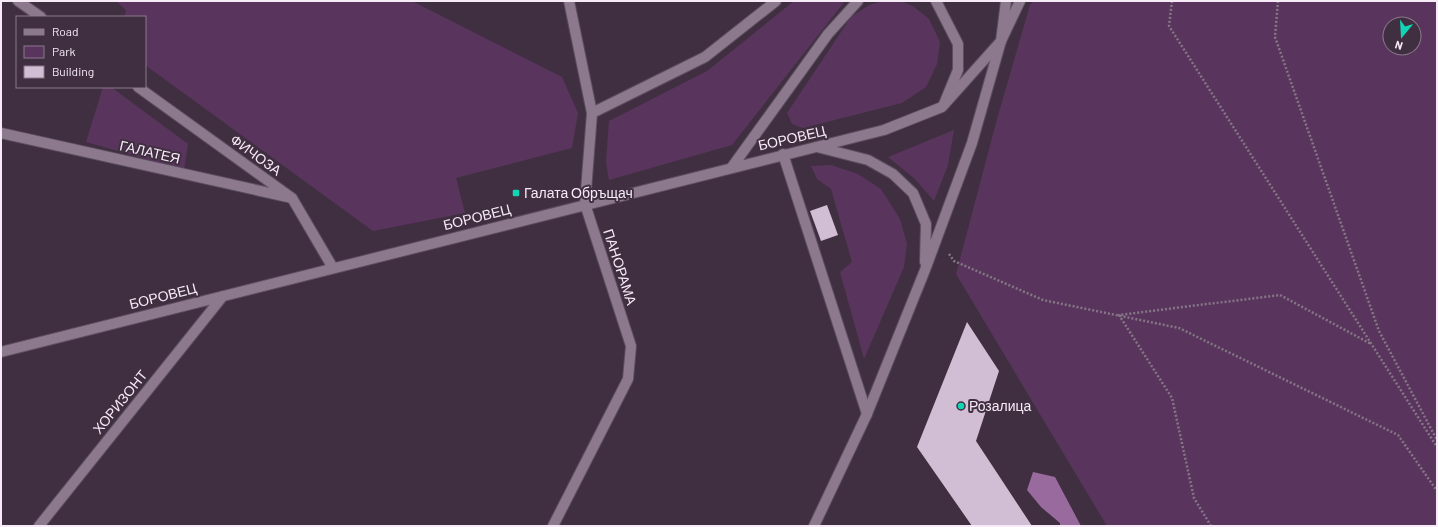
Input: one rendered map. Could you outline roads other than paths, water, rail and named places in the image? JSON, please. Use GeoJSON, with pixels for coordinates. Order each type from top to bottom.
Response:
{"type":"FeatureCollection","features":[{"type":"Feature","properties":{"kind":"street"},"geometry":{"type":"LineString","coordinates":[[18,1],[40,16]]}},
{"type":"Feature","properties":{"kind":"street","name":"ПАНОРАМА"},"geometry":{"type":"LineString","coordinates":[[553,526],[628,379],[631,346],[585,204],[592,113],[569,1]]}},
{"type":"Feature","properties":{"kind":"street"},"geometry":{"type":"LineString","coordinates":[[592,113],[705,57],[776,1]]}},
{"type":"Feature","properties":{"kind":"street"},"geometry":{"type":"LineString","coordinates":[[732,167],[828,34],[858,1]]}},
{"type":"Feature","properties":{"kind":"street"},"geometry":{"type":"LineString","coordinates":[[936,1],[958,44],[958,70],[942,107]]}},
{"type":"Feature","properties":{"kind":"street"},"geometry":{"type":"LineString","coordinates":[[817,524],[867,414],[925,270],[972,143],[1001,40],[1006,1]]}},
{"type":"Feature","properties":{"kind":"street"},"geometry":{"type":"LineString","coordinates":[[1001,40],[1020,1]]}},
{"type":"Feature","properties":{"kind":"street","name":"БОРОВЕЦ"},"geometry":{"type":"LineString","coordinates":[[1,352],[783,154],[884,130],[942,107],[1001,40]]}},
{"type":"Feature","properties":{"kind":"street","name":"ФИЧОЗА"},"geometry":{"type":"LineString","coordinates":[[139,88],[292,198],[333,268]]}},
{"type":"Feature","properties":{"kind":"street","name":"ГАЛАТЕЯ"},"geometry":{"type":"LineString","coordinates":[[1,133],[292,198]]}},
{"type":"Feature","properties":{"kind":"street"},"geometry":{"type":"LineString","coordinates":[[817,147],[868,160],[893,174],[913,193],[926,224],[925,270]]}},
{"type":"Feature","properties":{"kind":"street"},"geometry":{"type":"LineString","coordinates":[[783,154],[867,414]]}},
{"type":"Feature","properties":{"kind":"street","name":"ХОРИЗОНТ"},"geometry":{"type":"LineString","coordinates":[[39,526],[223,296]]}},
{"type":"Feature","properties":{"kind":"place","name":"Галата Обръщач"},"geometry":{"type":"Point","coordinates":[516,193]}},
{"type":"Feature","properties":{"kind":"place","name":"Розалица"},"geometry":{"type":"Point","coordinates":[961,406]}}]}
